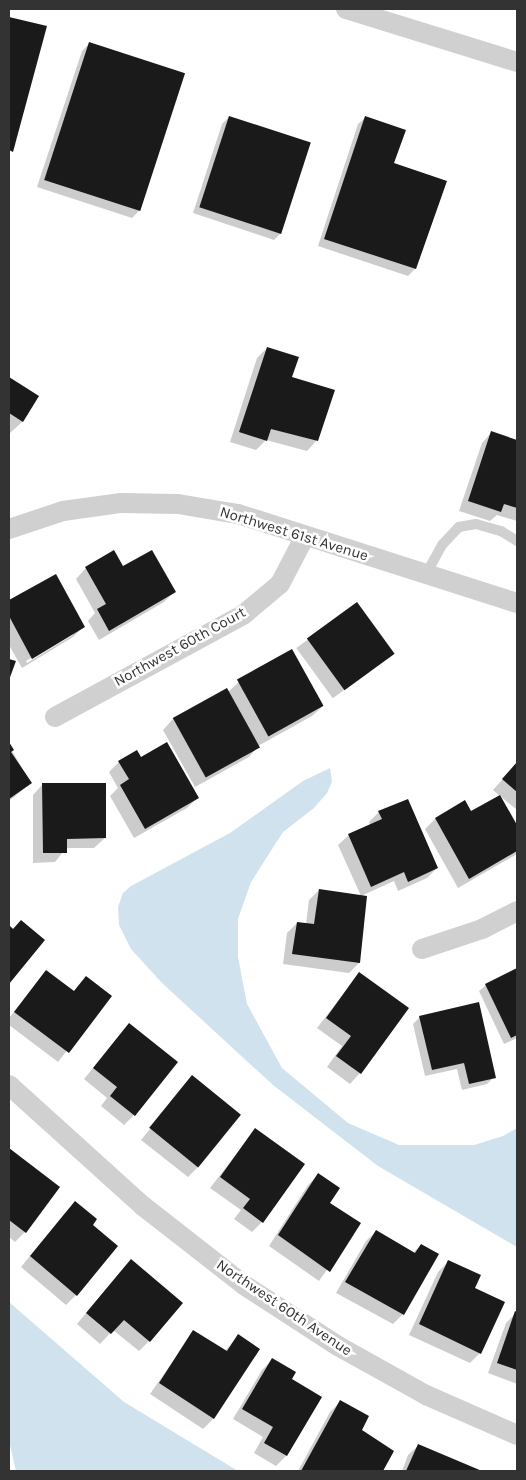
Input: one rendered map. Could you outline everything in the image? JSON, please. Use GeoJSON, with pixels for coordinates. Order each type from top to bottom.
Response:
{"type":"FeatureCollection","features":[{"type":"Feature","properties":{"kind":"street"},"geometry":{"type":"LineString","coordinates":[[346,9],[517,62]]}},
{"type":"Feature","properties":{"kind":"street","name":"Northwest 61st Avenue"},"geometry":{"type":"LineString","coordinates":[[9,529],[63,512],[121,504],[178,504],[238,514],[517,603]]}},
{"type":"Feature","properties":{"kind":"street","name":"Northwest 60th Court"},"geometry":{"type":"LineString","coordinates":[[56,717],[243,615],[280,584],[305,536]]}},
{"type":"Feature","properties":{"kind":"street"},"geometry":{"type":"LineString","coordinates":[[422,950],[482,929],[517,911]]}},
{"type":"Feature","properties":{"kind":"street","name":"Northwest 60th Avenue"},"geometry":{"type":"LineString","coordinates":[[9,1084],[143,1206],[244,1285],[338,1346],[426,1395],[517,1435]]}},
{"type":"Feature","properties":{"kind":"lane"},"geometry":{"type":"LineString","coordinates":[[426,574],[442,545],[459,527],[476,524],[501,531],[517,541]]}},
{"type":"Feature","properties":{"kind":"water"},"geometry":{"type":"Polygon","coordinates":[[[330,768],[332,782],[327,793],[314,808],[283,832],[251,882],[238,919],[238,957],[247,1004],[282,1068],[348,1123],[399,1145],[474,1145],[503,1136],[517,1128],[517,1247],[378,1166],[273,1085],[162,983],[131,949],[119,925],[118,907],[123,893],[131,886],[230,833],[303,781],[330,768]]]}},
{"type":"Feature","properties":{"kind":"water"},"geometry":{"type":"Polygon","coordinates":[[[9,1302],[124,1402],[238,1471],[16,1471],[9,1441],[9,1302]]]}},
{"type":"Feature","properties":{"kind":"building"},"geometry":{"type":"Polygon","coordinates":[[[9,17],[47,26],[13,152],[9,150],[9,17]]]}},
{"type":"Feature","properties":{"kind":"building"},"geometry":{"type":"Polygon","coordinates":[[[89,42],[185,73],[140,211],[44,180],[89,42]]]}},
{"type":"Feature","properties":{"kind":"building"},"geometry":{"type":"Polygon","coordinates":[[[229,116],[311,143],[281,234],[199,207],[229,116]]]}},
{"type":"Feature","properties":{"kind":"building"},"geometry":{"type":"Polygon","coordinates":[[[365,116],[406,130],[394,163],[447,181],[416,269],[324,239],[365,116]]]}},
{"type":"Feature","properties":{"kind":"building"},"geometry":{"type":"Polygon","coordinates":[[[267,347],[299,357],[292,377],[335,390],[318,441],[271,429],[267,441],[239,432],[267,347]]]}},
{"type":"Feature","properties":{"kind":"building"},"geometry":{"type":"Polygon","coordinates":[[[9,377],[39,396],[23,422],[9,413],[9,377]]]}},
{"type":"Feature","properties":{"kind":"building"},"geometry":{"type":"Polygon","coordinates":[[[491,431],[517,440],[517,508],[504,504],[501,512],[468,501],[491,431]]]}},
{"type":"Feature","properties":{"kind":"building"},"geometry":{"type":"Polygon","coordinates":[[[114,550],[123,566],[152,550],[176,592],[109,631],[97,609],[106,604],[85,567],[114,550]]]}},
{"type":"Feature","properties":{"kind":"building"},"geometry":{"type":"Polygon","coordinates":[[[56,574],[85,627],[32,659],[9,616],[9,600],[56,574]]]}},
{"type":"Feature","properties":{"kind":"building"},"geometry":{"type":"Polygon","coordinates":[[[357,602],[395,654],[344,690],[307,638],[357,602]]]}},
{"type":"Feature","properties":{"kind":"building"},"geometry":{"type":"Polygon","coordinates":[[[292,649],[324,706],[268,736],[237,680],[292,649]]]}},
{"type":"Feature","properties":{"kind":"building"},"geometry":{"type":"Polygon","coordinates":[[[9,659],[16,661],[9,680],[9,659]]]}},
{"type":"Feature","properties":{"kind":"building"},"geometry":{"type":"Polygon","coordinates":[[[227,688],[260,747],[206,778],[173,718],[227,688]]]}},
{"type":"Feature","properties":{"kind":"building"},"geometry":{"type":"Polygon","coordinates":[[[9,742],[14,750],[11,752],[32,783],[9,799],[9,742]]]}},
{"type":"Feature","properties":{"kind":"building"},"geometry":{"type":"Polygon","coordinates":[[[167,742],[199,798],[145,829],[120,785],[129,779],[118,761],[137,750],[141,757],[167,742]]]}},
{"type":"Feature","properties":{"kind":"building"},"geometry":{"type":"Polygon","coordinates":[[[517,762],[517,792],[502,779],[517,762]]]}},
{"type":"Feature","properties":{"kind":"building"},"geometry":{"type":"Polygon","coordinates":[[[42,783],[106,783],[106,838],[67,839],[67,853],[43,853],[42,783]]]}},
{"type":"Feature","properties":{"kind":"building"},"geometry":{"type":"Polygon","coordinates":[[[500,795],[517,825],[517,851],[469,879],[435,818],[465,800],[471,811],[500,795]]]}},
{"type":"Feature","properties":{"kind":"building"},"geometry":{"type":"Polygon","coordinates":[[[408,799],[438,868],[408,882],[404,872],[371,887],[348,834],[382,819],[378,811],[408,799]]]}},
{"type":"Feature","properties":{"kind":"building"},"geometry":{"type":"Polygon","coordinates":[[[319,889],[367,896],[360,963],[292,954],[297,922],[314,924],[319,889]]]}},
{"type":"Feature","properties":{"kind":"building"},"geometry":{"type":"Polygon","coordinates":[[[21,920],[45,940],[9,984],[9,925],[13,929],[21,920]]]}},
{"type":"Feature","properties":{"kind":"building"},"geometry":{"type":"Polygon","coordinates":[[[517,968],[517,1035],[511,1038],[485,984],[517,968]]]}},
{"type":"Feature","properties":{"kind":"building"},"geometry":{"type":"Polygon","coordinates":[[[46,970],[74,991],[86,976],[112,996],[69,1053],[14,1012],[46,970]]]}},
{"type":"Feature","properties":{"kind":"building"},"geometry":{"type":"Polygon","coordinates":[[[359,972],[409,1008],[361,1074],[336,1056],[351,1036],[326,1018],[359,972]]]}},
{"type":"Feature","properties":{"kind":"building"},"geometry":{"type":"Polygon","coordinates":[[[479,1002],[496,1078],[469,1084],[464,1063],[432,1070],[419,1016],[479,1002]]]}},
{"type":"Feature","properties":{"kind":"building"},"geometry":{"type":"Polygon","coordinates":[[[129,1023],[178,1062],[135,1116],[110,1096],[117,1087],[93,1068],[129,1023]]]}},
{"type":"Feature","properties":{"kind":"building"},"geometry":{"type":"Polygon","coordinates":[[[192,1075],[241,1115],[198,1167],[149,1128],[192,1075]]]}},
{"type":"Feature","properties":{"kind":"building"},"geometry":{"type":"Polygon","coordinates":[[[255,1128],[305,1164],[263,1223],[243,1208],[250,1199],[220,1177],[255,1128]]]}},
{"type":"Feature","properties":{"kind":"building"},"geometry":{"type":"Polygon","coordinates":[[[9,1148],[60,1187],[26,1233],[9,1220],[9,1148]]]}},
{"type":"Feature","properties":{"kind":"building"},"geometry":{"type":"Polygon","coordinates":[[[318,1173],[340,1188],[330,1203],[361,1223],[330,1272],[278,1235],[318,1173]]]}},
{"type":"Feature","properties":{"kind":"building"},"geometry":{"type":"Polygon","coordinates":[[[75,1201],[97,1219],[93,1225],[118,1246],[77,1296],[30,1256],[75,1201]]]}},
{"type":"Feature","properties":{"kind":"building"},"geometry":{"type":"Polygon","coordinates":[[[376,1230],[415,1253],[421,1244],[439,1254],[404,1315],[345,1282],[376,1230]]]}},
{"type":"Feature","properties":{"kind":"building"},"geometry":{"type":"Polygon","coordinates":[[[131,1259],[183,1303],[150,1342],[124,1320],[111,1334],[86,1313],[131,1259]]]}},
{"type":"Feature","properties":{"kind":"building"},"geometry":{"type":"Polygon","coordinates":[[[448,1260],[481,1275],[475,1288],[505,1302],[481,1354],[419,1324],[448,1260]]]}},
{"type":"Feature","properties":{"kind":"building"},"geometry":{"type":"Polygon","coordinates":[[[515,1311],[517,1312],[517,1370],[497,1363],[515,1311]]]}},
{"type":"Feature","properties":{"kind":"building"},"geometry":{"type":"Polygon","coordinates":[[[193,1330],[227,1351],[238,1334],[260,1349],[214,1419],[159,1383],[193,1330]]]}},
{"type":"Feature","properties":{"kind":"building"},"geometry":{"type":"Polygon","coordinates":[[[272,1358],[296,1372],[292,1379],[322,1397],[287,1456],[264,1443],[273,1427],[242,1409],[272,1358]]]}},
{"type":"Feature","properties":{"kind":"building"},"geometry":{"type":"Polygon","coordinates":[[[340,1400],[369,1416],[362,1430],[394,1451],[383,1471],[301,1471],[340,1400]]]}},
{"type":"Feature","properties":{"kind":"building"},"geometry":{"type":"Polygon","coordinates":[[[418,1444],[482,1471],[406,1471],[418,1444]]]}}]}
